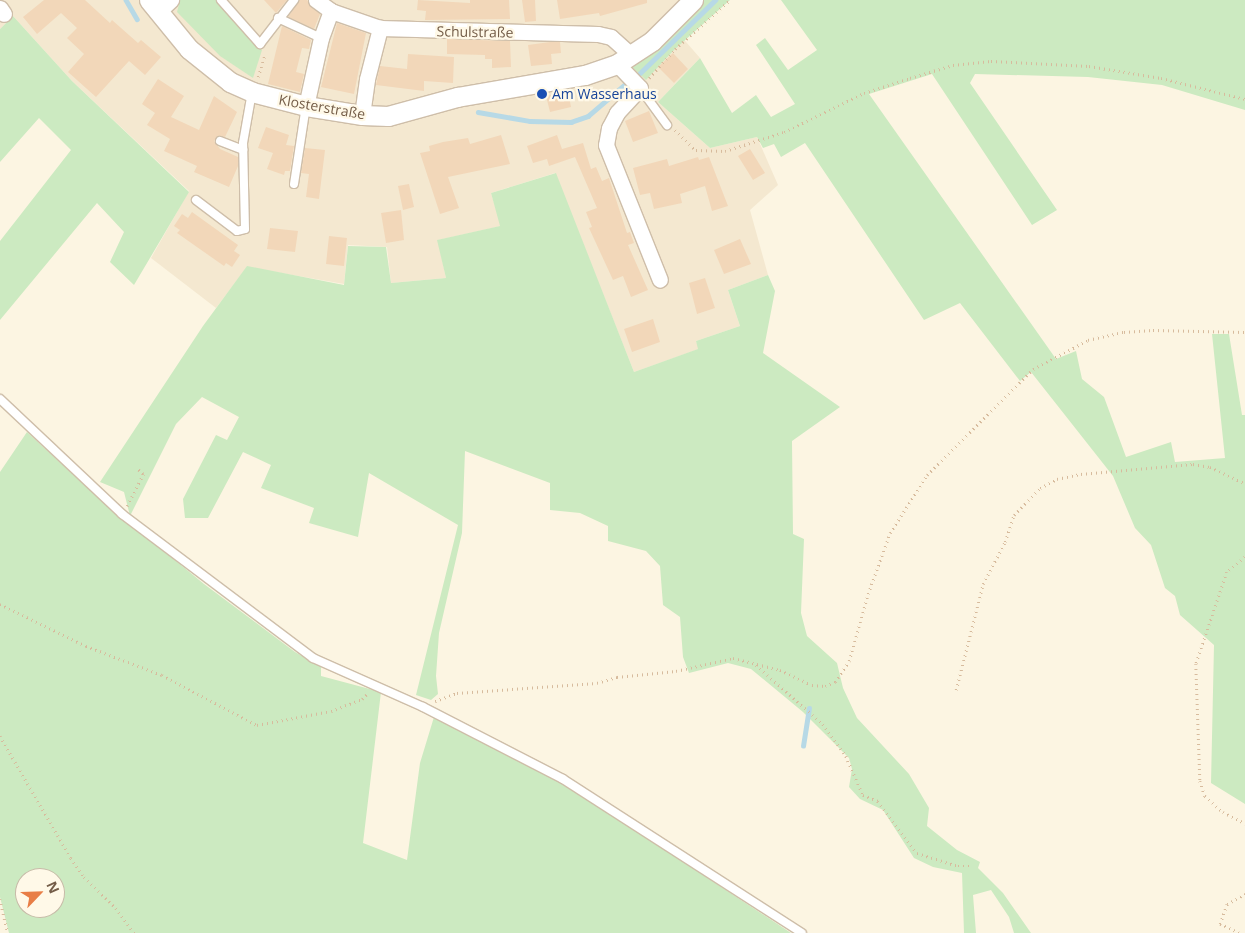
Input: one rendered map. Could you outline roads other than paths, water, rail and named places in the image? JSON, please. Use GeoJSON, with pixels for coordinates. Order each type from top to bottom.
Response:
{"type":"FeatureCollection","features":[{"type":"Feature","properties":{"kind":"street","name":"Schulstraße"},"geometry":{"type":"LineString","coordinates":[[316,0],[331,11],[380,28],[598,34],[611,37],[624,63]]}},
{"type":"Feature","properties":{"kind":"street","name":"Klosterstraße"},"geometry":{"type":"LineString","coordinates":[[159,4],[209,68],[252,92],[306,106],[362,115],[388,116],[457,97],[585,75],[624,63],[652,42],[693,0]]}},
{"type":"Feature","properties":{"kind":"street"},"geometry":{"type":"LineString","coordinates":[[306,106],[321,38],[331,11]]}},
{"type":"Feature","properties":{"kind":"street"},"geometry":{"type":"LineString","coordinates":[[362,115],[366,79],[380,28]]}},
{"type":"Feature","properties":{"kind":"street"},"geometry":{"type":"LineString","coordinates":[[624,63],[639,87],[617,113],[609,128],[606,145],[660,280]]}},
{"type":"Feature","properties":{"kind":"lane"},"geometry":{"type":"LineString","coordinates":[[221,0],[260,44],[278,18],[294,0]]}},
{"type":"Feature","properties":{"kind":"lane"},"geometry":{"type":"LineString","coordinates":[[278,18],[321,38]]}},
{"type":"Feature","properties":{"kind":"lane"},"geometry":{"type":"LineString","coordinates":[[639,87],[668,124]]}},
{"type":"Feature","properties":{"kind":"lane"},"geometry":{"type":"LineString","coordinates":[[196,200],[236,231],[245,229],[243,150],[246,118],[252,92]]}},
{"type":"Feature","properties":{"kind":"lane"},"geometry":{"type":"LineString","coordinates":[[294,184],[306,106]]}},
{"type":"Feature","properties":{"kind":"lane"},"geometry":{"type":"LineString","coordinates":[[220,141],[243,150]]}},
{"type":"Feature","properties":{"kind":"lane"},"geometry":{"type":"LineString","coordinates":[[0,398],[122,514],[313,658],[423,707],[563,779],[802,933]]}},
{"type":"Feature","properties":{"kind":"waterway"},"geometry":{"type":"LineString","coordinates":[[126,0],[137,19]]}},
{"type":"Feature","properties":{"kind":"waterway"},"geometry":{"type":"LineString","coordinates":[[640,73],[715,0]]}},
{"type":"Feature","properties":{"kind":"waterway"},"geometry":{"type":"LineString","coordinates":[[478,112],[530,121],[571,122],[588,116],[624,85]]}},
{"type":"Feature","properties":{"kind":"waterway"},"geometry":{"type":"LineString","coordinates":[[803,746],[809,708]]}},
{"type":"Feature","properties":{"kind":"place","name":"Am Wasserhaus"},"geometry":{"type":"Point","coordinates":[542,94]}}]}
